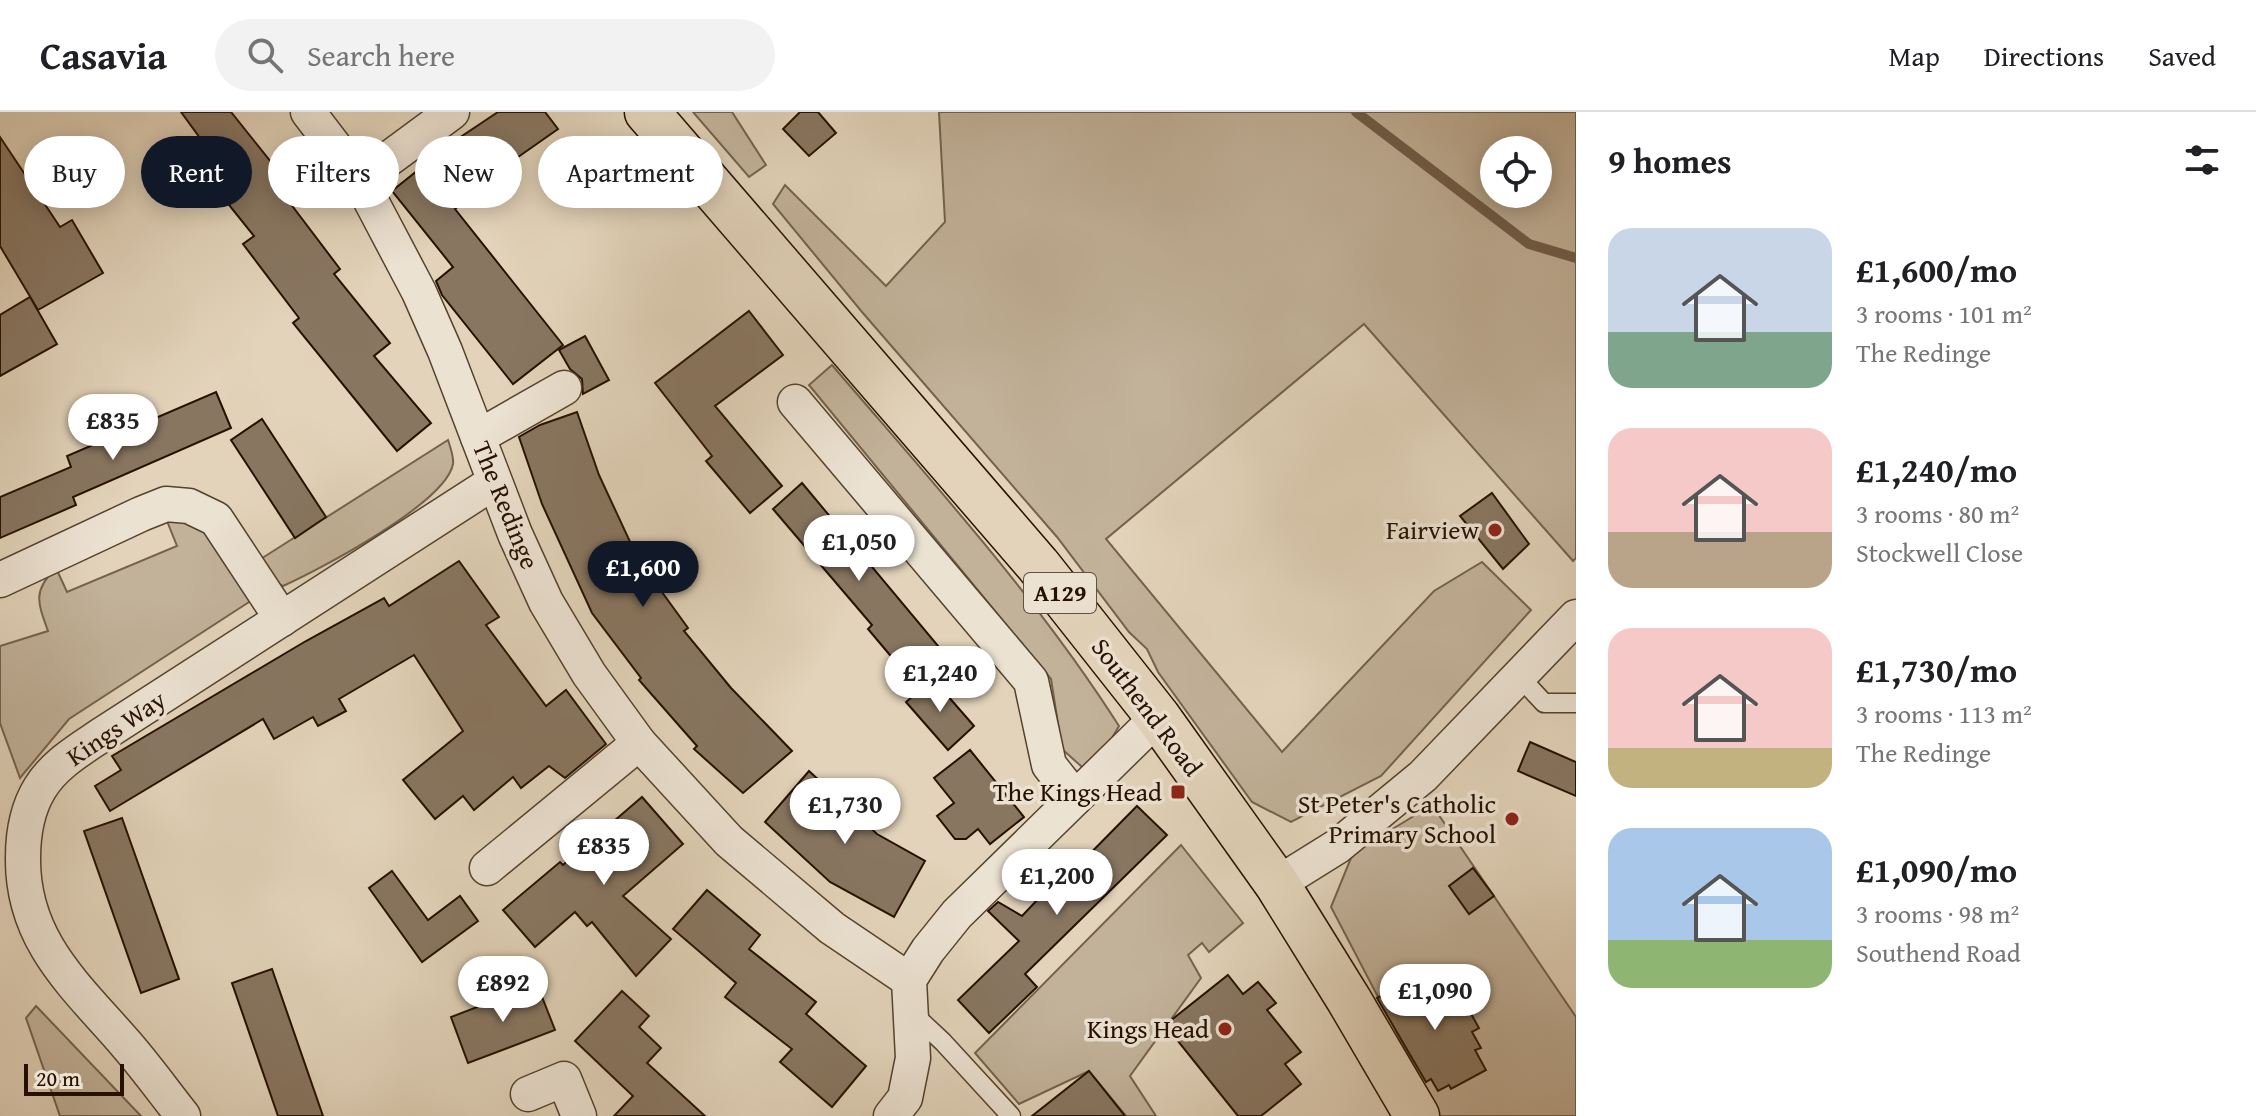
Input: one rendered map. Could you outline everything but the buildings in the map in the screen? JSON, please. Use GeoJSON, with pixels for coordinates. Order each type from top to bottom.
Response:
{"type":"FeatureCollection","features":[{"type":"Feature","properties":{"kind":"main road","name":"Southend Road"},"geometry":{"type":"LineString","coordinates":[[647,112],[1038,565],[1158,717],[1277,884],[1417,1116]]}},
{"type":"Feature","properties":{"kind":"street","name":"The Redinge"},"geometry":{"type":"LineString","coordinates":[[308,112],[326,136]]}},
{"type":"Feature","properties":{"kind":"street"},"geometry":{"type":"LineString","coordinates":[[399,151],[452,112]]}},
{"type":"Feature","properties":{"kind":"street","name":"The Redinge"},"geometry":{"type":"LineString","coordinates":[[375,208],[419,292],[494,482],[546,602],[589,674],[639,743],[729,841],[911,997]]}},
{"type":"Feature","properties":{"kind":"street"},"geometry":{"type":"LineString","coordinates":[[478,437],[564,388]]}},
{"type":"Feature","properties":{"kind":"street"},"geometry":{"type":"LineString","coordinates":[[795,402],[1031,681],[1049,765],[1075,798]]}},
{"type":"Feature","properties":{"kind":"street","name":"Kings Way"},"geometry":{"type":"LineString","coordinates":[[183,1116],[127,1045],[83,998],[47,950],[29,913],[23,880],[24,831],[41,786],[66,759],[494,482]]}},
{"type":"Feature","properties":{"kind":"street"},"geometry":{"type":"LineString","coordinates":[[0,580],[166,504],[189,506],[216,519],[282,619]]}},
{"type":"Feature","properties":{"kind":"street"},"geometry":{"type":"LineString","coordinates":[[1277,884],[1338,846],[1423,776],[1576,617]]}},
{"type":"Feature","properties":{"kind":"street"},"geometry":{"type":"LineString","coordinates":[[891,1116],[905,1098],[913,1058],[911,997],[928,950],[957,914],[1158,717]]}},
{"type":"Feature","properties":{"kind":"street"},"geometry":{"type":"LineString","coordinates":[[487,868],[639,743]]}},
{"type":"Feature","properties":{"kind":"street"},"geometry":{"type":"LineString","coordinates":[[528,1094],[564,1079],[579,1116]]}},
{"type":"Feature","properties":{"kind":"lane"},"geometry":{"type":"LineString","coordinates":[[1518,675],[1544,703],[1576,703]]}},
{"type":"Feature","properties":{"kind":"lane"},"geometry":{"type":"LineString","coordinates":[[911,997],[943,1042],[1011,1116]]}},
{"type":"Feature","properties":{"kind":"shaded area"},"geometry":{"type":"Polygon","coordinates":[[[693,112],[732,112],[766,165],[749,177],[723,147],[723,136],[714,136],[693,112]]]}},
{"type":"Feature","properties":{"kind":"shaded area"},"geometry":{"type":"Polygon","coordinates":[[[939,112],[1576,112],[1576,558],[1573,561],[1364,324],[1106,539],[1282,752],[1434,591],[1482,562],[1531,610],[1381,776],[1291,822],[1252,802],[1158,672],[1147,649],[1129,632],[1057,537],[773,204],[785,185],[886,286],[945,222],[939,112]]]}},
{"type":"Feature","properties":{"kind":"shaded area"},"geometry":{"type":"Polygon","coordinates":[[[832,365],[1018,585],[1087,678],[1119,726],[1102,755],[1082,767],[1062,749],[1051,679],[809,385],[832,365]]]}},
{"type":"Feature","properties":{"kind":"shaded area"},"geometry":{"type":"Polygon","coordinates":[[[448,440],[453,464],[445,480],[406,516],[351,551],[283,586],[264,578],[256,562],[448,440]]]}},
{"type":"Feature","properties":{"kind":"shaded area"},"geometry":{"type":"Polygon","coordinates":[[[167,521],[204,524],[249,582],[249,602],[69,719],[20,778],[0,723],[0,646],[48,631],[39,598],[43,584],[56,568],[67,592],[177,546],[167,521]]]}},
{"type":"Feature","properties":{"kind":"shaded area"},"geometry":{"type":"Polygon","coordinates":[[[1432,805],[1576,1017],[1576,1116],[1437,1116],[1423,1083],[1331,907],[1353,853],[1432,805]]]}},
{"type":"Feature","properties":{"kind":"shaded area"},"geometry":{"type":"Polygon","coordinates":[[[1181,845],[1243,923],[1209,952],[1202,943],[1188,955],[1201,978],[1130,1076],[1156,1116],[1126,1116],[1089,1071],[1019,1104],[975,1053],[1181,845]]]}},
{"type":"Feature","properties":{"kind":"shaded area"},"geometry":{"type":"Polygon","coordinates":[[[36,1006],[141,1116],[60,1116],[26,1018],[36,1006]]]}},
{"type":"Feature","properties":{"kind":"waterway"},"geometry":{"type":"LineString","coordinates":[[1356,112],[1529,244],[1576,258]]}},
{"type":"Feature","properties":{"kind":"place","name":"Fairview"},"geometry":{"type":"Point","coordinates":[1495,530]}},
{"type":"Feature","properties":{"kind":"place","name":"The Kings Head"},"geometry":{"type":"Point","coordinates":[1178,792]}},
{"type":"Feature","properties":{"kind":"place","name":"St Peter's Catholic Primary School"},"geometry":{"type":"Point","coordinates":[1512,819]}},
{"type":"Feature","properties":{"kind":"place","name":"Kings Head"},"geometry":{"type":"Point","coordinates":[1225,1029]}}]}
